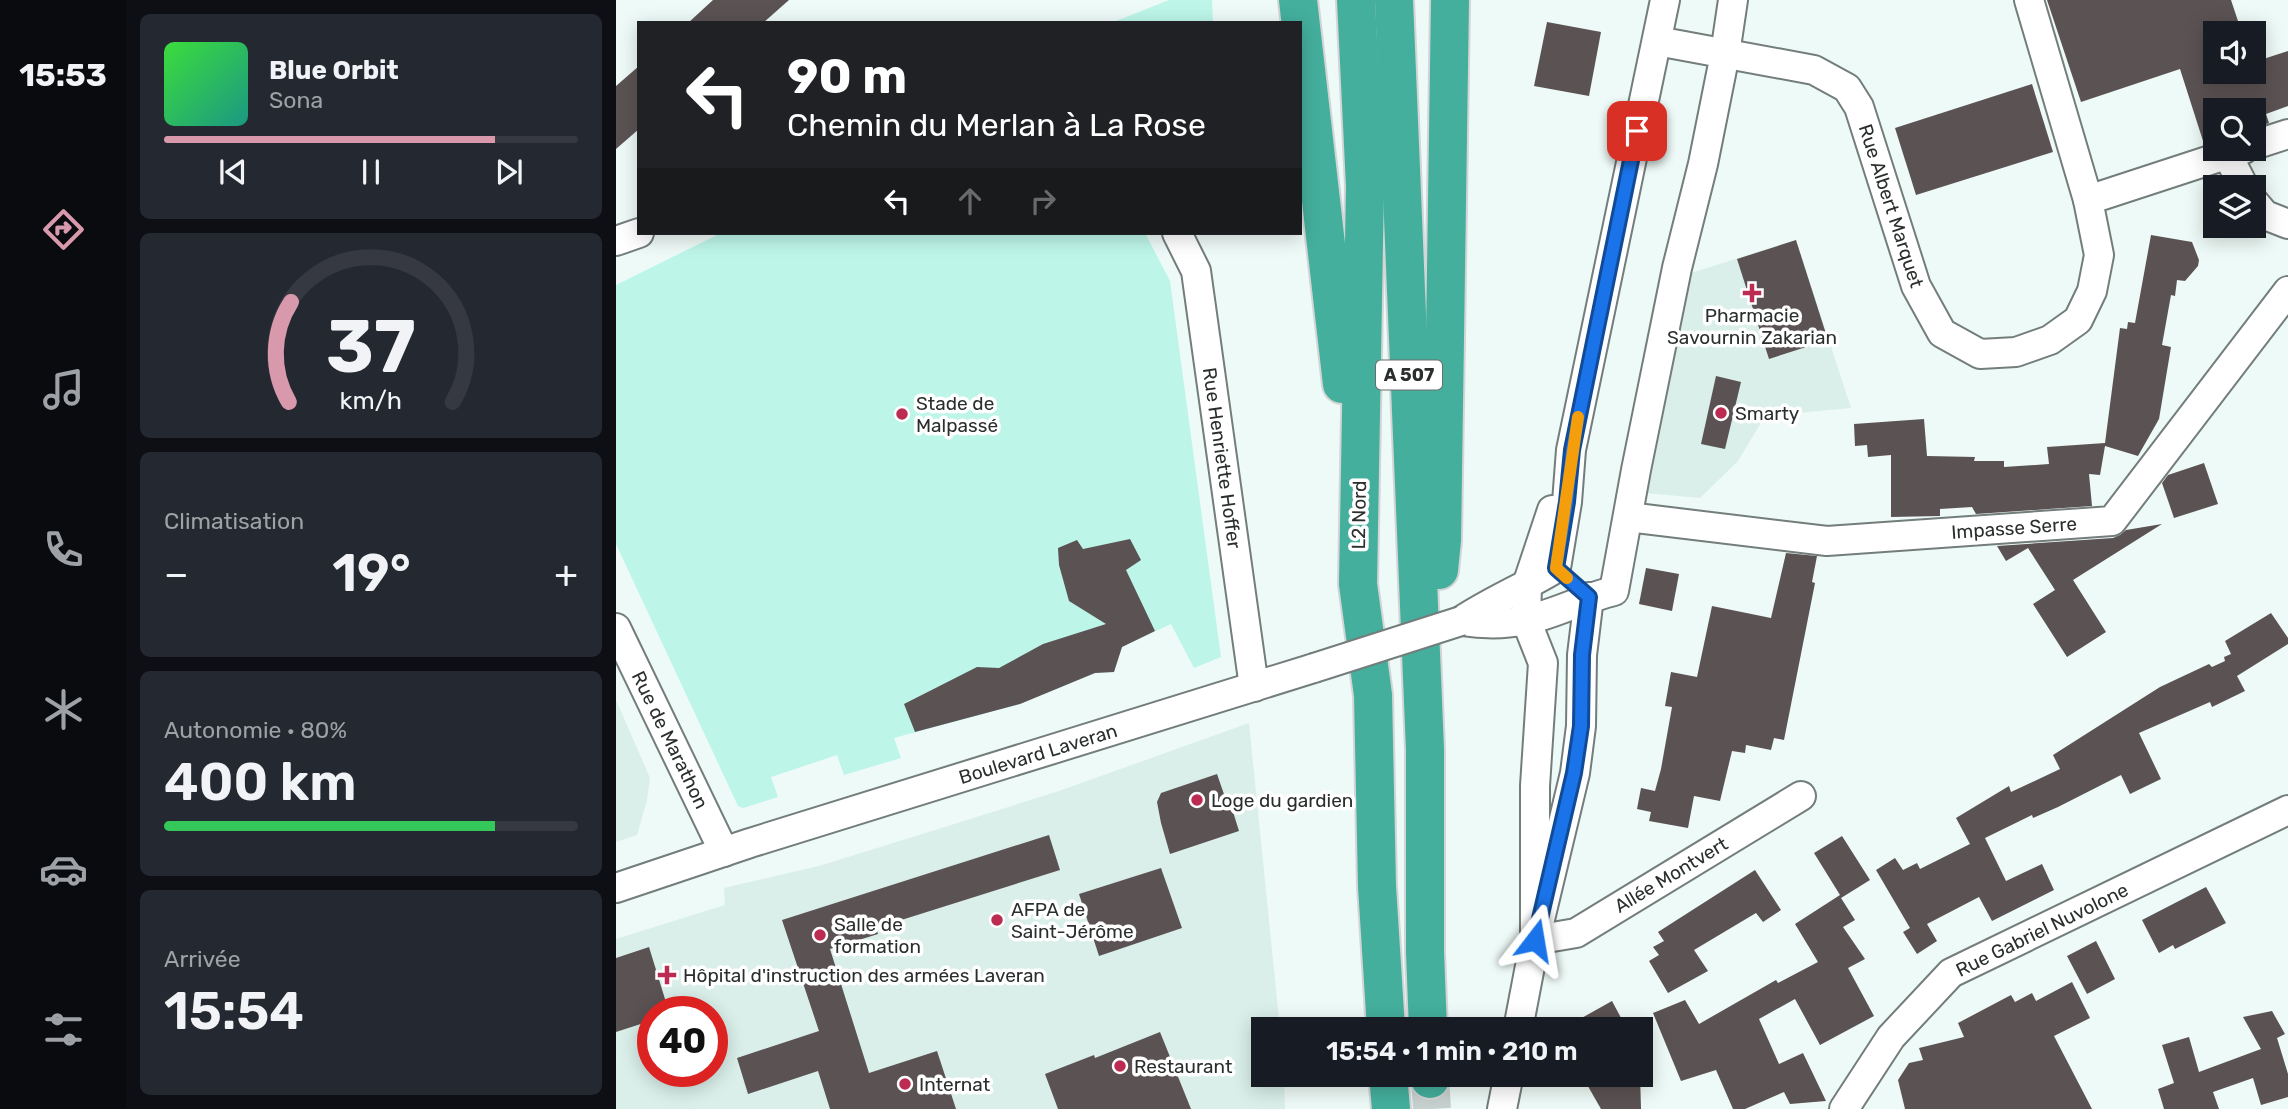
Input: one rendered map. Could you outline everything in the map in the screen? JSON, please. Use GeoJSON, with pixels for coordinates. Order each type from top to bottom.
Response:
{"type":"FeatureCollection","features":[{"type":"Feature","properties":{"kind":"highway"},"geometry":{"type":"LineString","coordinates":[[1298,0],[1300,21]]}},
{"type":"Feature","properties":{"kind":"highway","name":"L2 Nord"},"geometry":{"type":"LineString","coordinates":[[1356,0],[1365,186],[1358,584],[1373,695],[1377,886],[1385,1017]]}},
{"type":"Feature","properties":{"kind":"highway","name":"A 507"},"geometry":{"type":"LineString","coordinates":[[1394,0],[1425,750],[1428,1017]]}},
{"type":"Feature","properties":{"kind":"highway"},"geometry":{"type":"LineString","coordinates":[[1425,750],[1442,540],[1450,0]]}},
{"type":"Feature","properties":{"kind":"highway"},"geometry":{"type":"LineString","coordinates":[[1302,41],[1352,471],[1358,584]]}},
{"type":"Feature","properties":{"kind":"highway"},"geometry":{"type":"LineString","coordinates":[[1389,1087],[1391,1109]]}},
{"type":"Feature","properties":{"kind":"street"},"geometry":{"type":"LineString","coordinates":[[1520,1017],[1535,940],[1574,773],[1581,726],[1582,655],[1589,597],[1556,568],[1572,450],[1665,0]]}},
{"type":"Feature","properties":{"kind":"street"},"geometry":{"type":"LineString","coordinates":[[1628,517],[1677,268],[1703,164],[1733,0]]}},
{"type":"Feature","properties":{"kind":"street","name":"Rue Albert Marquet"},"geometry":{"type":"LineString","coordinates":[[1657,41],[1814,70],[1847,88],[1859,107],[1916,286],[1942,333],[1980,354],[2016,352],[2050,340],[2078,320],[2092,291],[2099,255],[2088,200],[2029,0]]}},
{"type":"Feature","properties":{"kind":"street"},"geometry":{"type":"LineString","coordinates":[[2266,141],[2288,134]]}},
{"type":"Feature","properties":{"kind":"street"},"geometry":{"type":"LineString","coordinates":[[2088,200],[2207,161]]}},
{"type":"Feature","properties":{"kind":"street"},"geometry":{"type":"LineString","coordinates":[[2266,215],[2288,224]]}},
{"type":"Feature","properties":{"kind":"street"},"geometry":{"type":"LineString","coordinates":[[616,241],[637,234]]}},
{"type":"Feature","properties":{"kind":"street","name":"Rue Henriette Hoffer"},"geometry":{"type":"LineString","coordinates":[[1178,235],[1196,271],[1254,687]]}},
{"type":"Feature","properties":{"kind":"street","name":"Impasse Serre"},"geometry":{"type":"LineString","coordinates":[[1628,517],[1827,541],[2112,521],[2288,291]]}},
{"type":"Feature","properties":{"kind":"street"},"geometry":{"type":"LineString","coordinates":[[1535,940],[1535,786],[1543,663],[1526,620],[1527,586],[1572,450]]}},
{"type":"Feature","properties":{"kind":"street","name":"Boulevard Laveran"},"geometry":{"type":"LineString","coordinates":[[1461,621],[1486,624],[1526,620],[1589,597],[1614,591],[1628,517]]}},
{"type":"Feature","properties":{"kind":"street","name":"Boulevard Laveran"},"geometry":{"type":"LineString","coordinates":[[616,888],[1461,621],[1481,607],[1527,586],[1556,568]]}},
{"type":"Feature","properties":{"kind":"street","name":"Rue de Marathon"},"geometry":{"type":"LineString","coordinates":[[616,628],[724,852]]}},
{"type":"Feature","properties":{"kind":"street","name":"Allée Montvert"},"geometry":{"type":"LineString","coordinates":[[1535,940],[1576,933],[1801,796]]}},
{"type":"Feature","properties":{"kind":"street","name":"Rue Gabriel Nuvolone"},"geometry":{"type":"LineString","coordinates":[[1844,1109],[1891,1037],[1951,973],[2288,810]]}},
{"type":"Feature","properties":{"kind":"street"},"geometry":{"type":"LineString","coordinates":[[1502,1109],[1506,1087]]}},
{"type":"Feature","properties":{"kind":"shaded area"},"geometry":{"type":"Polygon","coordinates":[[[1796,240],[1851,408],[1765,416],[1738,461],[1700,498],[1645,493],[1688,274],[1796,240]]]}},
{"type":"Feature","properties":{"kind":"shaded area"},"geometry":{"type":"Polygon","coordinates":[[[616,700],[650,778],[637,835],[616,842],[616,700]]]}},
{"type":"Feature","properties":{"kind":"shaded area","name":"AFPA de Saint-Jérôme"},"geometry":{"type":"Polygon","coordinates":[[[1249,723],[1279,1017],[1251,1017],[1251,1087],[1284,1087],[1285,1109],[616,1109],[616,939],[725,905],[724,888],[819,866],[1059,791],[1249,723]]]}},
{"type":"Feature","properties":{"kind":"green space"},"geometry":{"type":"Polygon","coordinates":[[[1169,0],[1212,0],[1213,21],[1116,21],[1169,0]]]}},
{"type":"Feature","properties":{"kind":"green space","name":"Stade de Malpassé"},"geometry":{"type":"Polygon","coordinates":[[[717,235],[1146,235],[1170,281],[1221,657],[1194,668],[1171,624],[1122,647],[1114,672],[1095,673],[1020,704],[894,738],[901,758],[844,775],[837,755],[771,777],[778,797],[743,808],[738,806],[616,544],[616,285],[717,235]]]}},
{"type":"Feature","properties":{"kind":"building"},"geometry":{"type":"Polygon","coordinates":[[[713,0],[789,0],[765,21],[690,21],[713,0]]]}},
{"type":"Feature","properties":{"kind":"building"},"geometry":{"type":"Polygon","coordinates":[[[2047,0],[2231,0],[2238,21],[2203,21],[2203,84],[2266,84],[2266,58],[2288,51],[2288,106],[2266,114],[2266,98],[2203,98],[2203,141],[2180,69],[2081,102],[2047,0]]]}},
{"type":"Feature","properties":{"kind":"building"},"geometry":{"type":"Polygon","coordinates":[[[1547,22],[1601,32],[1589,96],[1534,86],[1547,22]]]}},
{"type":"Feature","properties":{"kind":"building"},"geometry":{"type":"Polygon","coordinates":[[[637,68],[637,131],[616,149],[616,86],[637,68]]]}},
{"type":"Feature","properties":{"kind":"building"},"geometry":{"type":"Polygon","coordinates":[[[2032,84],[2053,152],[1916,195],[1895,128],[2032,84]]]}},
{"type":"Feature","properties":{"kind":"building"},"geometry":{"type":"Polygon","coordinates":[[[2151,235],[2192,242],[2199,260],[2198,266],[2185,281],[2177,280],[2175,296],[2171,295],[2162,345],[2171,347],[2159,419],[2138,456],[2105,446],[2100,475],[2089,474],[2092,506],[1976,514],[1972,507],[1940,509],[1940,516],[1891,517],[1891,455],[1868,457],[1867,445],[1855,446],[1854,424],[1924,419],[1927,456],[1975,457],[1974,461],[2004,461],[2004,467],[2049,464],[2047,447],[2105,443],[2120,328],[2127,329],[2128,322],[2135,323],[2151,235]]]}},
{"type":"Feature","properties":{"kind":"building"},"geometry":{"type":"Polygon","coordinates":[[[1796,240],[1828,340],[1769,359],[1737,259],[1796,240]]]}},
{"type":"Feature","properties":{"kind":"building","name":"Smarty"},"geometry":{"type":"Polygon","coordinates":[[[1716,376],[1741,382],[1725,449],[1701,444],[1716,376]]]}},
{"type":"Feature","properties":{"kind":"building"},"geometry":{"type":"Polygon","coordinates":[[[2204,463],[2218,504],[2174,518],[2162,483],[2168,475],[2204,463]]]}},
{"type":"Feature","properties":{"kind":"building"},"geometry":{"type":"Polygon","coordinates":[[[2162,524],[2073,580],[2106,632],[2067,657],[2033,604],[2055,590],[2028,548],[2006,561],[1997,546],[2113,538],[2126,530],[2162,524]]]}},
{"type":"Feature","properties":{"kind":"building"},"geometry":{"type":"Polygon","coordinates":[[[1130,539],[1141,560],[1126,570],[1155,631],[1122,647],[1114,672],[1095,673],[1020,704],[915,732],[904,704],[977,667],[999,668],[1043,644],[1106,624],[1069,601],[1059,565],[1058,548],[1077,540],[1083,549],[1130,539]]]}},
{"type":"Feature","properties":{"kind":"building"},"geometry":{"type":"Polygon","coordinates":[[[1786,553],[1817,556],[1812,582],[1815,583],[1784,740],[1774,738],[1771,750],[1746,745],[1745,753],[1732,751],[1720,801],[1694,796],[1688,828],[1649,821],[1651,812],[1637,809],[1641,788],[1655,791],[1661,769],[1672,707],[1665,706],[1671,672],[1697,677],[1712,606],[1771,618],[1786,553]]]}},
{"type":"Feature","properties":{"kind":"building"},"geometry":{"type":"Polygon","coordinates":[[[1646,568],[1679,574],[1672,611],[1639,604],[1646,568]]]}},
{"type":"Feature","properties":{"kind":"building"},"geometry":{"type":"Polygon","coordinates":[[[2271,613],[2288,638],[2288,644],[2237,676],[2245,691],[2212,707],[2210,702],[2139,733],[2161,779],[2130,794],[2121,775],[2058,807],[2033,818],[2032,815],[1985,838],[2006,881],[2042,864],[2054,890],[1992,921],[1979,897],[1927,924],[1937,941],[1917,954],[1903,932],[1910,928],[1876,870],[1895,858],[1903,870],[1917,863],[1920,869],[1970,844],[1956,818],[2009,786],[2011,792],[2060,769],[2053,755],[2160,687],[2209,664],[2212,667],[2225,661],[2224,657],[2231,654],[2225,641],[2271,613]]]}},
{"type":"Feature","properties":{"kind":"building"},"geometry":{"type":"Polygon","coordinates":[[[1217,774],[1226,800],[1229,799],[1239,831],[1170,854],[1157,802],[1161,793],[1217,774]]]}},
{"type":"Feature","properties":{"kind":"building"},"geometry":{"type":"Polygon","coordinates":[[[1049,835],[1060,870],[876,928],[878,934],[830,949],[869,1073],[937,1051],[956,1109],[830,1109],[818,1071],[748,1094],[737,1058],[819,1031],[782,920],[1049,835]]]}},
{"type":"Feature","properties":{"kind":"building"},"geometry":{"type":"Polygon","coordinates":[[[1842,836],[1870,880],[1841,898],[1855,920],[1843,927],[1865,959],[1848,968],[1874,1016],[1820,1045],[1795,999],[1759,1019],[1779,1064],[1803,1053],[1826,1101],[1790,1104],[1784,1092],[1745,1109],[1733,1109],[1716,1070],[1681,1081],[1653,1013],[1685,1000],[1699,1024],[1776,980],[1778,983],[1818,962],[1795,924],[1840,895],[1814,853],[1842,836]]]}},
{"type":"Feature","properties":{"kind":"building"},"geometry":{"type":"Polygon","coordinates":[[[1161,868],[1182,928],[1099,956],[1079,894],[1161,868]]]}},
{"type":"Feature","properties":{"kind":"building"},"geometry":{"type":"Polygon","coordinates":[[[1755,870],[1781,910],[1763,922],[1756,913],[1694,950],[1708,971],[1668,993],[1649,961],[1659,955],[1653,947],[1664,941],[1658,932],[1755,870]]]}},
{"type":"Feature","properties":{"kind":"building"},"geometry":{"type":"Polygon","coordinates":[[[2206,887],[2226,923],[2175,949],[2173,945],[2159,953],[2142,920],[2206,887]]]}},
{"type":"Feature","properties":{"kind":"building"},"geometry":{"type":"Polygon","coordinates":[[[2096,941],[2115,979],[2087,994],[2067,956],[2096,941]]]}},
{"type":"Feature","properties":{"kind":"building"},"geometry":{"type":"Polygon","coordinates":[[[649,947],[664,996],[637,996],[637,1025],[616,1032],[616,958],[649,947]]]}},
{"type":"Feature","properties":{"kind":"building"},"geometry":{"type":"Polygon","coordinates":[[[2072,982],[2090,1018],[2054,1036],[2092,1109],[1905,1109],[1898,1080],[1909,1063],[1923,1060],[1919,1048],[1964,1037],[1958,1023],[2011,995],[2015,1002],[2032,993],[2036,1001],[2072,982]]]}},
{"type":"Feature","properties":{"kind":"building"},"geometry":{"type":"Polygon","coordinates":[[[1612,1001],[1621,1017],[1583,1017],[1612,1001]]]}},
{"type":"Feature","properties":{"kind":"building"},"geometry":{"type":"Polygon","coordinates":[[[2272,1011],[2285,1034],[2277,1038],[2288,1074],[2288,1097],[2261,1105],[2253,1078],[2213,1092],[2219,1109],[2164,1109],[2158,1089],[2174,1083],[2162,1045],[2189,1037],[2199,1072],[2261,1049],[2243,1017],[2272,1011]]]}},
{"type":"Feature","properties":{"kind":"building","name":"Restaurant"},"geometry":{"type":"Polygon","coordinates":[[[1160,1032],[1191,1109],[1058,1109],[1045,1074],[1094,1055],[1095,1058],[1160,1032]]]}},
{"type":"Feature","properties":{"kind":"building"},"geometry":{"type":"Polygon","coordinates":[[[1588,1087],[1640,1087],[1641,1109],[1601,1109],[1588,1087]]]}},
{"type":"Feature","properties":{"kind":"tunnel"},"geometry":{"type":"LineString","coordinates":[[1431,1087],[1432,1109]]}},
{"type":"Feature","properties":{"kind":"slow traffic"},"geometry":{"type":"LineString","coordinates":[[1567,578],[1556,568],[1578,417]]}},
{"type":"Feature","properties":{"kind":"place","name":"Pharmacie Savournin Zakarian"},"geometry":{"type":"Point","coordinates":[1752,293]}},
{"type":"Feature","properties":{"kind":"place","name":"Smarty"},"geometry":{"type":"Point","coordinates":[1721,413]}},
{"type":"Feature","properties":{"kind":"place","name":"Stade de Malpassé"},"geometry":{"type":"Point","coordinates":[902,414]}},
{"type":"Feature","properties":{"kind":"place","name":"Loge du gardien"},"geometry":{"type":"Point","coordinates":[1197,800]}},
{"type":"Feature","properties":{"kind":"place","name":"AFPA de Saint-Jérôme"},"geometry":{"type":"Point","coordinates":[997,920]}},
{"type":"Feature","properties":{"kind":"place","name":"Salle de formation"},"geometry":{"type":"Point","coordinates":[820,935]}},
{"type":"Feature","properties":{"kind":"place","name":"Hôpital d'instruction des armées Laveran"},"geometry":{"type":"Point","coordinates":[667,975]}},
{"type":"Feature","properties":{"kind":"place","name":"Restaurant"},"geometry":{"type":"Point","coordinates":[1120,1066]}},
{"type":"Feature","properties":{"kind":"place","name":"Internat"},"geometry":{"type":"Point","coordinates":[905,1084]}},
{"type":"Feature","properties":{"kind":"route"},"geometry":{"type":"LineString","coordinates":[[1535,940],[1574,773],[1581,726],[1582,655],[1589,597],[1556,568],[1572,450],[1637,131]]}}]}
